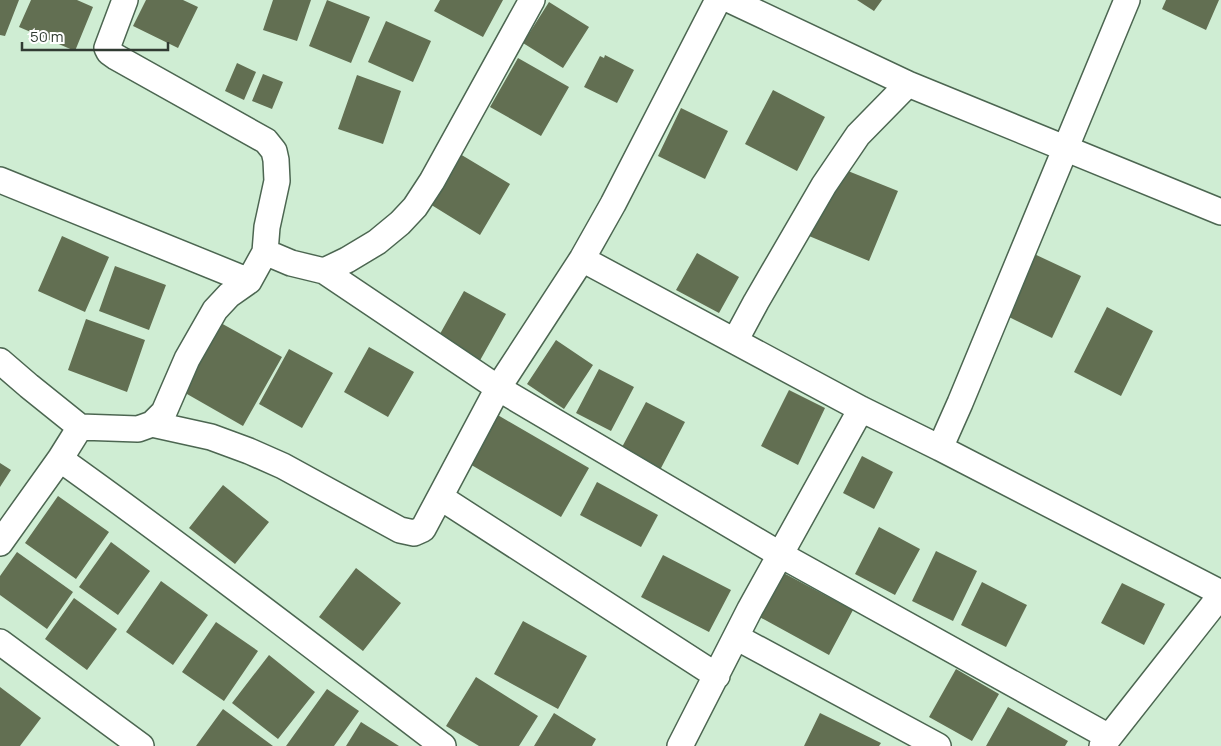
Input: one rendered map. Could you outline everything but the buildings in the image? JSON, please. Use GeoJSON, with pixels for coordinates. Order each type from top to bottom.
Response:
{"type":"FeatureCollection","features":[{"type":"Feature","properties":{"kind":"street"},"geometry":{"type":"LineString","coordinates":[[0,361],[80,427],[138,429],[152,424],[164,412],[187,359],[215,310],[229,295],[249,281],[265,252],[267,227],[277,181],[274,151],[266,141],[109,52],[107,48],[125,0]]}},
{"type":"Feature","properties":{"kind":"street"},"geometry":{"type":"LineString","coordinates":[[324,271],[377,242],[415,208],[444,160],[532,0]]}},
{"type":"Feature","properties":{"kind":"street"},"geometry":{"type":"LineString","coordinates":[[152,424],[211,437],[249,451],[283,466],[400,530],[414,533],[423,530],[498,388],[582,259],[613,204],[718,0]]}},
{"type":"Feature","properties":{"kind":"street"},"geometry":{"type":"LineString","coordinates":[[730,0],[908,84],[1221,212]]}},
{"type":"Feature","properties":{"kind":"street"},"geometry":{"type":"LineString","coordinates":[[940,448],[1127,0]]}},
{"type":"Feature","properties":{"kind":"street"},"geometry":{"type":"LineString","coordinates":[[734,341],[828,178],[858,135],[908,84]]}},
{"type":"Feature","properties":{"kind":"street"},"geometry":{"type":"LineString","coordinates":[[0,180],[249,281]]}},
{"type":"Feature","properties":{"kind":"street"},"geometry":{"type":"LineString","coordinates":[[265,252],[291,263],[324,271],[498,388],[781,555],[1106,741],[1221,594],[940,448],[861,410],[582,259]]}},
{"type":"Feature","properties":{"kind":"street"},"geometry":{"type":"LineString","coordinates":[[680,746],[736,637],[861,410]]}},
{"type":"Feature","properties":{"kind":"street"},"geometry":{"type":"LineString","coordinates":[[0,543],[60,459],[80,427]]}},
{"type":"Feature","properties":{"kind":"street"},"geometry":{"type":"LineString","coordinates":[[60,459],[260,606],[443,746]]}},
{"type":"Feature","properties":{"kind":"street"},"geometry":{"type":"LineString","coordinates":[[440,497],[716,676]]}},
{"type":"Feature","properties":{"kind":"street"},"geometry":{"type":"LineString","coordinates":[[736,637],[938,746]]}},
{"type":"Feature","properties":{"kind":"street"},"geometry":{"type":"LineString","coordinates":[[0,642],[141,746]]}}]}
